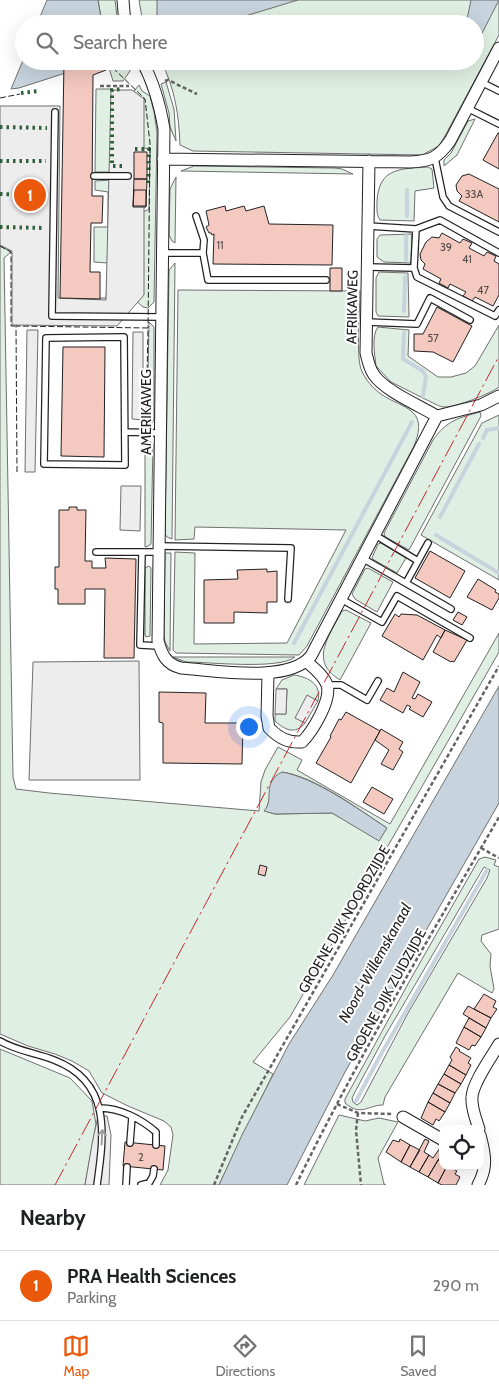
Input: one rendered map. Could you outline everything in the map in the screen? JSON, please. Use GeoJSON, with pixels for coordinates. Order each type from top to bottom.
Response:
{"type":"FeatureCollection","features":[{"type":"Feature","properties":{"kind":"street"},"geometry":{"type":"LineString","coordinates":[[123,0],[125,15]]}},
{"type":"Feature","properties":{"kind":"street"},"geometry":{"type":"LineString","coordinates":[[163,158],[419,162],[435,158],[450,141],[499,48]]}},
{"type":"Feature","properties":{"kind":"street","name":"AMERIKAWEG"},"geometry":{"type":"LineString","coordinates":[[146,70],[154,85],[164,129],[159,646]]}},
{"type":"Feature","properties":{"kind":"street","name":"AFRIKAWEG"},"geometry":{"type":"LineString","coordinates":[[369,161],[366,353],[369,367],[375,377],[385,387],[437,416]]}},
{"type":"Feature","properties":{"kind":"street"},"geometry":{"type":"LineString","coordinates":[[159,646],[165,659],[171,666],[181,668],[268,674],[293,669],[306,662],[311,656],[437,416],[480,405],[499,396]]}},
{"type":"Feature","properties":{"kind":"street"},"geometry":{"type":"LineString","coordinates":[[268,674],[269,728],[277,736],[291,742],[302,742],[311,730],[326,702],[328,692],[323,678],[306,662]]}},
{"type":"Feature","properties":{"kind":"street"},"geometry":{"type":"LineString","coordinates":[[477,1125],[472,1104],[474,1087],[499,1044]]}},
{"type":"Feature","properties":{"kind":"street"},"geometry":{"type":"LineString","coordinates":[[403,1117],[439,1138]]}},
{"type":"Feature","properties":{"kind":"street"},"geometry":{"type":"LineString","coordinates":[[478,1185],[485,1170],[484,1164]]}},
{"type":"Feature","properties":{"kind":"lane"},"geometry":{"type":"LineString","coordinates":[[481,82],[499,91]]}},
{"type":"Feature","properties":{"kind":"lane"},"geometry":{"type":"LineString","coordinates":[[467,108],[499,124]]}},
{"type":"Feature","properties":{"kind":"lane"},"geometry":{"type":"LineString","coordinates":[[55,112],[52,316],[161,317]]}},
{"type":"Feature","properties":{"kind":"lane"},"geometry":{"type":"LineString","coordinates":[[435,158],[443,197],[449,206],[499,232]]}},
{"type":"Feature","properties":{"kind":"lane"},"geometry":{"type":"LineString","coordinates":[[94,176],[128,176]]}},
{"type":"Feature","properties":{"kind":"lane"},"geometry":{"type":"LineString","coordinates":[[196,216],[204,240],[203,253],[208,280],[326,280]]}},
{"type":"Feature","properties":{"kind":"lane"},"geometry":{"type":"LineString","coordinates":[[368,226],[416,229],[440,220],[499,253]]}},
{"type":"Feature","properties":{"kind":"lane"},"geometry":{"type":"LineString","coordinates":[[416,229],[414,268],[417,277],[495,316],[499,310]]}},
{"type":"Feature","properties":{"kind":"lane"},"geometry":{"type":"LineString","coordinates":[[162,253],[203,253]]}},
{"type":"Feature","properties":{"kind":"lane"},"geometry":{"type":"LineString","coordinates":[[368,267],[414,268]]}},
{"type":"Feature","properties":{"kind":"lane"},"geometry":{"type":"LineString","coordinates":[[367,322],[417,324],[430,298],[470,320]]}},
{"type":"Feature","properties":{"kind":"lane"},"geometry":{"type":"LineString","coordinates":[[46,338],[124,338],[126,432],[125,465],[44,464],[46,338]]}},
{"type":"Feature","properties":{"kind":"lane"},"geometry":{"type":"LineString","coordinates":[[126,432],[161,432]]}},
{"type":"Feature","properties":{"kind":"lane"},"geometry":{"type":"LineString","coordinates":[[375,535],[418,561]]}},
{"type":"Feature","properties":{"kind":"lane"},"geometry":{"type":"LineString","coordinates":[[406,583],[428,543]]}},
{"type":"Feature","properties":{"kind":"lane"},"geometry":{"type":"LineString","coordinates":[[96,552],[142,552],[159,549],[291,548],[288,599]]}},
{"type":"Feature","properties":{"kind":"lane"},"geometry":{"type":"LineString","coordinates":[[142,552],[140,645],[159,646]]}},
{"type":"Feature","properties":{"kind":"lane"},"geometry":{"type":"LineString","coordinates":[[362,558],[451,609]]}},
{"type":"Feature","properties":{"kind":"lane"},"geometry":{"type":"LineString","coordinates":[[341,599],[382,622],[397,596],[470,638]]}},
{"type":"Feature","properties":{"kind":"lane"},"geometry":{"type":"LineString","coordinates":[[327,685],[341,685],[367,700],[378,681]]}},
{"type":"Feature","properties":{"kind":"lane"},"geometry":{"type":"LineString","coordinates":[[0,1042],[52,1059],[75,1071],[88,1085],[100,1108],[103,1121],[101,1161],[97,1185]]}},
{"type":"Feature","properties":{"kind":"lane"},"geometry":{"type":"LineString","coordinates":[[100,1108],[107,1108],[146,1123],[156,1132],[156,1145]]}},
{"type":"Feature","properties":{"kind":"lane"},"geometry":{"type":"LineString","coordinates":[[130,1143],[132,1117]]}},
{"type":"Feature","properties":{"kind":"lane"},"geometry":{"type":"LineString","coordinates":[[126,1185],[127,1166]]}},
{"type":"Feature","properties":{"kind":"lane"},"geometry":{"type":"LineString","coordinates":[[141,1185],[149,1183],[154,1169]]}},
{"type":"Feature","properties":{"kind":"path"},"geometry":{"type":"LineString","coordinates":[[154,85],[168,80],[197,94]]}},
{"type":"Feature","properties":{"kind":"path"},"geometry":{"type":"LineString","coordinates":[[100,86],[129,86]]}},
{"type":"Feature","properties":{"kind":"path","name":"GROENE DIJK NOORDZIJDE"},"geometry":{"type":"LineString","coordinates":[[214,1185],[242,1117],[499,666]]}},
{"type":"Feature","properties":{"kind":"path","name":"GROENE DIJK ZUIDZIJDE"},"geometry":{"type":"LineString","coordinates":[[296,1185],[337,1104],[406,978],[499,817]]}},
{"type":"Feature","properties":{"kind":"path"},"geometry":{"type":"LineString","coordinates":[[481,848],[499,858]]}},
{"type":"Feature","properties":{"kind":"path"},"geometry":{"type":"LineString","coordinates":[[337,1104],[358,1112],[390,1113],[403,1117]]}},
{"type":"Feature","properties":{"kind":"path"},"geometry":{"type":"LineString","coordinates":[[358,1112],[357,1137],[361,1185]]}},
{"type":"Feature","properties":{"kind":"green space"},"geometry":{"type":"Polygon","coordinates":[[[98,0],[115,0],[117,15],[100,15],[98,0]]]}},
{"type":"Feature","properties":{"kind":"green space"},"geometry":{"type":"Polygon","coordinates":[[[139,0],[499,0],[499,35],[484,63],[484,15],[142,15],[139,0]]]}},
{"type":"Feature","properties":{"kind":"green space"},"geometry":{"type":"Polygon","coordinates":[[[110,70],[130,70],[123,81],[113,81],[110,70]]]}},
{"type":"Feature","properties":{"kind":"green space"},"geometry":{"type":"Polygon","coordinates":[[[165,70],[480,70],[439,146],[422,155],[193,151],[180,145],[179,123],[170,82],[165,70]]]}},
{"type":"Feature","properties":{"kind":"green space"},"geometry":{"type":"Polygon","coordinates":[[[166,82],[174,109],[176,141],[170,127],[169,113],[161,84],[166,82]]]}},
{"type":"Feature","properties":{"kind":"green space"},"geometry":{"type":"Polygon","coordinates":[[[139,85],[142,91],[150,96],[157,132],[154,302],[148,308],[143,307],[135,300],[134,210],[146,211],[149,209],[150,149],[144,148],[134,99],[134,91],[139,85]]]}},
{"type":"Feature","properties":{"kind":"green space"},"geometry":{"type":"Polygon","coordinates":[[[96,89],[113,89],[113,165],[118,172],[95,172],[96,89]]]}},
{"type":"Feature","properties":{"kind":"green space"},"geometry":{"type":"Polygon","coordinates":[[[475,119],[457,155],[444,166],[444,160],[451,153],[468,121],[475,119]]]}},
{"type":"Feature","properties":{"kind":"green space"},"geometry":{"type":"Polygon","coordinates":[[[194,166],[335,168],[353,174],[181,171],[194,166]]]}},
{"type":"Feature","properties":{"kind":"green space"},"geometry":{"type":"Polygon","coordinates":[[[428,167],[432,169],[434,188],[415,191],[414,221],[380,220],[377,211],[377,201],[382,182],[387,176],[393,172],[409,168],[428,167]]]}},
{"type":"Feature","properties":{"kind":"green space"},"geometry":{"type":"Polygon","coordinates":[[[176,177],[175,243],[169,235],[170,189],[176,177]]]}},
{"type":"Feature","properties":{"kind":"green space"},"geometry":{"type":"Polygon","coordinates":[[[112,180],[111,306],[91,300],[91,298],[106,298],[108,263],[94,262],[94,227],[108,227],[108,192],[95,190],[95,181],[112,180]]]}},
{"type":"Feature","properties":{"kind":"green space"},"geometry":{"type":"Polygon","coordinates":[[[412,234],[411,263],[384,262],[377,257],[377,239],[380,235],[412,234]]]}},
{"type":"Feature","properties":{"kind":"green space"},"geometry":{"type":"Polygon","coordinates":[[[0,246],[11,252],[4,258],[13,777],[16,789],[259,811],[261,782],[265,770],[278,747],[302,760],[297,770],[390,824],[499,633],[499,652],[290,1017],[253,1062],[273,1074],[219,1185],[160,1185],[168,1170],[173,1135],[171,1127],[164,1121],[102,1093],[89,1071],[72,1061],[0,1034],[0,246]],[[282,772],[265,811],[275,814],[332,813],[339,817],[387,828],[323,787],[295,775],[282,772]]]}},
{"type":"Feature","properties":{"kind":"green space"},"geometry":{"type":"Polygon","coordinates":[[[175,263],[172,539],[165,534],[169,270],[175,263]]]}},
{"type":"Feature","properties":{"kind":"green space"},"geometry":{"type":"Polygon","coordinates":[[[379,272],[408,273],[409,317],[378,316],[376,312],[376,278],[379,272]]]}},
{"type":"Feature","properties":{"kind":"green space"},"geometry":{"type":"Polygon","coordinates":[[[178,290],[360,291],[359,353],[362,372],[367,381],[377,391],[410,410],[415,415],[418,423],[418,433],[414,446],[307,646],[299,655],[176,653],[173,650],[175,552],[195,553],[194,644],[287,643],[346,530],[195,527],[194,539],[175,540],[178,290]]]}},
{"type":"Feature","properties":{"kind":"green space"},"geometry":{"type":"Polygon","coordinates":[[[149,322],[154,327],[154,420],[151,424],[147,425],[149,322]]]}},
{"type":"Feature","properties":{"kind":"green space"},"geometry":{"type":"Polygon","coordinates":[[[499,325],[499,387],[465,403],[445,407],[438,405],[391,382],[376,366],[374,341],[378,327],[409,330],[408,356],[438,377],[451,377],[466,373],[475,366],[499,325]]]}},
{"type":"Feature","properties":{"kind":"green space"},"geometry":{"type":"Polygon","coordinates":[[[480,412],[481,416],[409,550],[385,537],[384,533],[438,433],[448,424],[460,418],[480,412]]]}},
{"type":"Feature","properties":{"kind":"green space"},"geometry":{"type":"Polygon","coordinates":[[[499,415],[499,580],[421,535],[482,423],[499,415]]]}},
{"type":"Feature","properties":{"kind":"green space"},"geometry":{"type":"Polygon","coordinates":[[[149,440],[153,444],[151,544],[145,547],[145,441],[149,440]]]}},
{"type":"Feature","properties":{"kind":"green space"},"geometry":{"type":"Polygon","coordinates":[[[381,543],[406,558],[397,573],[372,558],[378,544],[381,543]]]}},
{"type":"Feature","properties":{"kind":"green space"},"geometry":{"type":"Polygon","coordinates":[[[165,553],[171,553],[170,651],[165,642],[164,634],[165,553]]]}},
{"type":"Feature","properties":{"kind":"green space"},"geometry":{"type":"Polygon","coordinates":[[[149,566],[151,568],[150,636],[146,637],[145,568],[149,566]]]}},
{"type":"Feature","properties":{"kind":"green space"},"geometry":{"type":"Polygon","coordinates":[[[368,568],[393,582],[377,612],[355,599],[352,594],[365,569],[368,568]]]}},
{"type":"Feature","properties":{"kind":"green space"},"geometry":{"type":"Polygon","coordinates":[[[346,610],[371,623],[340,680],[330,673],[325,665],[323,656],[324,647],[332,629],[342,611],[346,610]]]}},
{"type":"Feature","properties":{"kind":"green space"},"geometry":{"type":"Polygon","coordinates":[[[173,657],[295,657],[287,661],[274,663],[243,664],[186,662],[173,657]]]}},
{"type":"Feature","properties":{"kind":"green space"},"geometry":{"type":"Polygon","coordinates":[[[294,675],[313,682],[319,695],[318,701],[307,696],[296,718],[305,723],[298,729],[290,730],[282,727],[275,721],[275,714],[286,714],[287,689],[276,689],[282,680],[294,675]]]}},
{"type":"Feature","properties":{"kind":"green space"},"geometry":{"type":"Polygon","coordinates":[[[485,857],[496,860],[494,865],[499,867],[499,929],[482,935],[481,941],[491,954],[490,966],[494,989],[492,993],[458,973],[385,1097],[383,1105],[360,1110],[351,1107],[345,1103],[345,1099],[479,859],[485,857]],[[484,867],[385,1036],[352,1098],[353,1102],[357,1105],[361,1102],[408,1013],[490,870],[484,867]]]}},
{"type":"Feature","properties":{"kind":"green space"},"geometry":{"type":"Polygon","coordinates":[[[0,1049],[70,1078],[92,1101],[96,1124],[85,1185],[0,1185],[0,1049]]]}},
{"type":"Feature","properties":{"kind":"green space"},"geometry":{"type":"Polygon","coordinates":[[[339,1115],[365,1121],[379,1118],[398,1122],[378,1158],[384,1184],[386,1185],[304,1185],[339,1115]]]}},
{"type":"Feature","properties":{"kind":"shaded area"},"geometry":{"type":"Polygon","coordinates":[[[111,90],[132,90],[144,99],[144,295],[117,326],[12,325],[12,251],[0,245],[0,106],[60,106],[58,298],[106,300],[111,90]]]}},
{"type":"Feature","properties":{"kind":"shaded area"},"geometry":{"type":"Polygon","coordinates":[[[27,330],[38,330],[35,472],[25,472],[27,330]]]}},
{"type":"Feature","properties":{"kind":"shaded area"},"geometry":{"type":"Polygon","coordinates":[[[133,332],[143,332],[143,420],[132,419],[133,332]]]}},
{"type":"Feature","properties":{"kind":"shaded area"},"geometry":{"type":"Polygon","coordinates":[[[121,486],[141,486],[140,531],[120,530],[121,486]]]}},
{"type":"Feature","properties":{"kind":"shaded area"},"geometry":{"type":"Polygon","coordinates":[[[139,661],[140,780],[29,780],[33,662],[139,661]]]}},
{"type":"Feature","properties":{"kind":"shaded area"},"geometry":{"type":"Polygon","coordinates":[[[276,689],[287,689],[286,714],[275,714],[276,689]]]}},
{"type":"Feature","properties":{"kind":"shaded area"},"geometry":{"type":"Polygon","coordinates":[[[307,695],[318,701],[305,723],[295,718],[307,695]]]}},
{"type":"Feature","properties":{"kind":"shaded area"},"geometry":{"type":"Polygon","coordinates":[[[98,1116],[107,1116],[111,1135],[109,1185],[85,1185],[92,1144],[98,1116]]]}},
{"type":"Feature","properties":{"kind":"water"},"geometry":{"type":"Polygon","coordinates":[[[47,0],[98,0],[100,15],[41,15],[47,0]]]}},
{"type":"Feature","properties":{"kind":"water"},"geometry":{"type":"Polygon","coordinates":[[[157,0],[298,0],[249,15],[157,15],[157,0]]]}},
{"type":"Feature","properties":{"kind":"water"},"geometry":{"type":"Polygon","coordinates":[[[471,0],[499,0],[484,29],[484,15],[468,15],[471,0]]]}},
{"type":"Feature","properties":{"kind":"water"},"geometry":{"type":"Polygon","coordinates":[[[19,70],[75,70],[19,88],[11,89],[19,70]]]}},
{"type":"Feature","properties":{"kind":"water","name":"Noord-Willemskanaal"},"geometry":{"type":"Polygon","coordinates":[[[499,686],[499,803],[345,1072],[287,1185],[219,1185],[242,1135],[289,1044],[333,975],[499,686]]]}},
{"type":"Feature","properties":{"kind":"water"},"geometry":{"type":"Polygon","coordinates":[[[282,772],[295,775],[323,787],[387,828],[379,841],[332,813],[275,814],[264,811],[267,806],[272,781],[282,772]]]}},
{"type":"Feature","properties":{"kind":"building"},"geometry":{"type":"Polygon","coordinates":[[[64,70],[106,70],[93,75],[92,196],[103,196],[102,223],[91,223],[90,272],[100,272],[100,299],[60,298],[64,70]]]}},
{"type":"Feature","properties":{"kind":"building"},"geometry":{"type":"Polygon","coordinates":[[[499,133],[499,169],[483,160],[499,133]]]}},
{"type":"Feature","properties":{"kind":"building"},"geometry":{"type":"Polygon","coordinates":[[[134,152],[147,152],[147,179],[134,179],[134,152]]]}},
{"type":"Feature","properties":{"kind":"building"},"geometry":{"type":"Polygon","coordinates":[[[469,174],[499,189],[499,222],[459,201],[462,196],[457,191],[456,185],[462,176],[469,174]]]}},
{"type":"Feature","properties":{"kind":"building"},"geometry":{"type":"Polygon","coordinates":[[[134,179],[147,179],[146,207],[133,207],[134,179]]]}},
{"type":"Feature","properties":{"kind":"building"},"geometry":{"type":"Polygon","coordinates":[[[134,190],[146,190],[146,206],[133,206],[134,190]]]}},
{"type":"Feature","properties":{"kind":"building"},"geometry":{"type":"Polygon","coordinates":[[[225,206],[226,211],[244,206],[246,211],[264,206],[269,224],[333,225],[332,265],[213,264],[214,234],[209,233],[206,227],[209,225],[206,211],[225,206]]]}},
{"type":"Feature","properties":{"kind":"building"},"geometry":{"type":"Polygon","coordinates":[[[442,233],[460,243],[463,239],[472,243],[469,248],[484,256],[487,252],[496,256],[494,261],[499,264],[499,295],[493,306],[475,297],[472,301],[463,296],[466,292],[450,284],[448,288],[439,283],[441,279],[423,269],[425,264],[421,260],[420,254],[426,242],[432,237],[439,238],[442,233]]]}},
{"type":"Feature","properties":{"kind":"building"},"geometry":{"type":"Polygon","coordinates":[[[330,268],[342,268],[342,291],[330,291],[330,268]]]}},
{"type":"Feature","properties":{"kind":"building"},"geometry":{"type":"Polygon","coordinates":[[[437,307],[472,326],[453,362],[433,352],[414,351],[414,334],[423,334],[437,307]]]}},
{"type":"Feature","properties":{"kind":"building"},"geometry":{"type":"Polygon","coordinates":[[[63,347],[105,347],[104,457],[61,456],[63,347]]]}},
{"type":"Feature","properties":{"kind":"building"},"geometry":{"type":"Polygon","coordinates":[[[69,507],[77,507],[77,510],[86,510],[85,561],[92,561],[92,568],[106,568],[105,558],[136,559],[134,658],[104,658],[105,589],[85,589],[85,604],[58,604],[58,589],[55,589],[55,567],[59,567],[59,510],[69,510],[69,507]]]}},
{"type":"Feature","properties":{"kind":"building"},"geometry":{"type":"Polygon","coordinates":[[[430,551],[465,571],[450,598],[415,578],[430,551]]]}},
{"type":"Feature","properties":{"kind":"building"},"geometry":{"type":"Polygon","coordinates":[[[267,569],[267,572],[277,571],[277,602],[267,602],[267,613],[234,612],[234,623],[204,623],[204,580],[238,579],[237,570],[267,569]]]}},
{"type":"Feature","properties":{"kind":"building"},"geometry":{"type":"Polygon","coordinates":[[[478,579],[496,590],[495,592],[499,594],[499,598],[492,610],[467,597],[478,579]]]}},
{"type":"Feature","properties":{"kind":"building"},"geometry":{"type":"Polygon","coordinates":[[[458,612],[467,617],[462,625],[453,620],[458,612]]]}},
{"type":"Feature","properties":{"kind":"building"},"geometry":{"type":"Polygon","coordinates":[[[395,614],[399,617],[401,614],[417,615],[445,630],[441,638],[437,635],[423,660],[382,636],[395,614]]]}},
{"type":"Feature","properties":{"kind":"building"},"geometry":{"type":"Polygon","coordinates":[[[445,630],[467,640],[454,662],[433,652],[445,630]]]}},
{"type":"Feature","properties":{"kind":"building"},"geometry":{"type":"Polygon","coordinates":[[[403,672],[420,682],[412,698],[415,699],[418,694],[432,702],[423,717],[409,709],[411,707],[407,705],[403,713],[380,700],[387,688],[394,692],[403,672]]]}},
{"type":"Feature","properties":{"kind":"building"},"geometry":{"type":"Polygon","coordinates":[[[159,692],[206,693],[205,723],[243,723],[242,764],[163,763],[163,723],[159,722],[159,692]]]}},
{"type":"Feature","properties":{"kind":"building"},"geometry":{"type":"Polygon","coordinates":[[[346,712],[380,731],[351,783],[316,763],[339,719],[341,720],[346,712]]]}},
{"type":"Feature","properties":{"kind":"building"},"geometry":{"type":"Polygon","coordinates":[[[381,729],[403,742],[399,749],[403,752],[393,770],[381,764],[389,750],[375,740],[381,729]]]}},
{"type":"Feature","properties":{"kind":"building"},"geometry":{"type":"Polygon","coordinates":[[[372,787],[393,799],[384,814],[363,802],[372,787]]]}},
{"type":"Feature","properties":{"kind":"building"},"geometry":{"type":"Polygon","coordinates":[[[260,865],[267,867],[265,876],[258,874],[260,865]]]}},
{"type":"Feature","properties":{"kind":"building"},"geometry":{"type":"Polygon","coordinates":[[[484,994],[496,1001],[493,1007],[497,1009],[491,1018],[474,1009],[484,994]]]}},
{"type":"Feature","properties":{"kind":"building"},"geometry":{"type":"Polygon","coordinates":[[[468,1006],[491,1018],[486,1028],[463,1014],[468,1006]]]}},
{"type":"Feature","properties":{"kind":"building"},"geometry":{"type":"Polygon","coordinates":[[[469,1018],[486,1028],[481,1037],[464,1027],[469,1018]]]}},
{"type":"Feature","properties":{"kind":"building"},"geometry":{"type":"Polygon","coordinates":[[[464,1027],[481,1037],[475,1046],[472,1045],[469,1050],[456,1043],[464,1027]]]}},
{"type":"Feature","properties":{"kind":"building"},"geometry":{"type":"Polygon","coordinates":[[[456,1047],[471,1058],[468,1063],[471,1065],[466,1075],[449,1065],[452,1060],[450,1057],[456,1047]]]}},
{"type":"Feature","properties":{"kind":"building"},"geometry":{"type":"Polygon","coordinates":[[[449,1065],[466,1075],[461,1084],[444,1074],[449,1065]]]}},
{"type":"Feature","properties":{"kind":"building"},"geometry":{"type":"Polygon","coordinates":[[[444,1074],[461,1084],[455,1093],[438,1084],[444,1074]]]}},
{"type":"Feature","properties":{"kind":"building"},"geometry":{"type":"Polygon","coordinates":[[[438,1084],[455,1093],[450,1103],[433,1093],[438,1084]]]}},
{"type":"Feature","properties":{"kind":"building"},"geometry":{"type":"Polygon","coordinates":[[[433,1093],[450,1103],[445,1112],[428,1102],[433,1093]]]}},
{"type":"Feature","properties":{"kind":"building"},"geometry":{"type":"Polygon","coordinates":[[[428,1102],[445,1112],[439,1121],[436,1119],[433,1125],[421,1118],[428,1102]]]}},
{"type":"Feature","properties":{"kind":"building"},"geometry":{"type":"Polygon","coordinates":[[[400,1139],[410,1145],[401,1162],[386,1152],[393,1140],[399,1142],[400,1139]]]}},
{"type":"Feature","properties":{"kind":"building"},"geometry":{"type":"Polygon","coordinates":[[[425,1139],[429,1141],[424,1152],[429,1155],[419,1172],[410,1167],[425,1139]]]}},
{"type":"Feature","properties":{"kind":"building"},"geometry":{"type":"Polygon","coordinates":[[[125,1142],[165,1146],[163,1170],[123,1166],[125,1142]]]}},
{"type":"Feature","properties":{"kind":"building"},"geometry":{"type":"Polygon","coordinates":[[[410,1145],[420,1150],[410,1167],[401,1162],[410,1145]]]}},
{"type":"Feature","properties":{"kind":"building"},"geometry":{"type":"Polygon","coordinates":[[[439,1149],[439,1159],[428,1177],[419,1172],[429,1155],[433,1158],[439,1149]]]}},
{"type":"Feature","properties":{"kind":"building"},"geometry":{"type":"Polygon","coordinates":[[[439,1161],[439,1170],[445,1170],[438,1183],[428,1177],[439,1161]]]}},
{"type":"Feature","properties":{"kind":"building"},"geometry":{"type":"Polygon","coordinates":[[[445,1170],[455,1170],[457,1171],[455,1174],[460,1177],[456,1185],[442,1185],[438,1183],[445,1170]]]}},
{"type":"Feature","properties":{"kind":"waterway"},"geometry":{"type":"LineString","coordinates":[[407,190],[407,216]]}},
{"type":"Feature","properties":{"kind":"waterway"},"geometry":{"type":"LineString","coordinates":[[406,236],[406,260]]}},
{"type":"Feature","properties":{"kind":"waterway"},"geometry":{"type":"LineString","coordinates":[[404,311],[405,277]]}},
{"type":"Feature","properties":{"kind":"waterway"},"geometry":{"type":"LineString","coordinates":[[404,333],[403,359],[423,371],[426,377],[423,396]]}},
{"type":"Feature","properties":{"kind":"waterway"},"geometry":{"type":"LineString","coordinates":[[294,643],[412,422]]}},
{"type":"Feature","properties":{"kind":"waterway"},"geometry":{"type":"LineString","coordinates":[[483,438],[487,430],[499,428]]}},
{"type":"Feature","properties":{"kind":"waterway"},"geometry":{"type":"LineString","coordinates":[[440,517],[479,444]]}},
{"type":"Feature","properties":{"kind":"waterway"},"geometry":{"type":"LineString","coordinates":[[436,535],[499,573]]}},
{"type":"Feature","properties":{"kind":"waterway"},"geometry":{"type":"LineString","coordinates":[[356,1101],[487,870]]}},
{"type":"Feature","properties":{"kind":"hedge"},"geometry":{"type":"LineString","coordinates":[[122,166],[112,166],[112,90],[123,89]]}},
{"type":"Feature","properties":{"kind":"hedge"},"geometry":{"type":"LineString","coordinates":[[21,93],[39,91]]}},
{"type":"Feature","properties":{"kind":"hedge"},"geometry":{"type":"LineString","coordinates":[[0,127],[47,128]]}},
{"type":"Feature","properties":{"kind":"hedge"},"geometry":{"type":"LineString","coordinates":[[135,149],[149,149],[148,186]]}},
{"type":"Feature","properties":{"kind":"hedge"},"geometry":{"type":"LineString","coordinates":[[0,161],[46,161]]}},
{"type":"Feature","properties":{"kind":"hedge"},"geometry":{"type":"LineString","coordinates":[[0,194],[46,195]]}},
{"type":"Feature","properties":{"kind":"hedge"},"geometry":{"type":"LineString","coordinates":[[0,227],[45,228]]}},
{"type":"Feature","properties":{"kind":"fence"},"geometry":{"type":"LineString","coordinates":[[115,70],[145,99],[150,143],[148,328]]}},
{"type":"Feature","properties":{"kind":"fence"},"geometry":{"type":"LineString","coordinates":[[0,98],[20,94]]}},
{"type":"Feature","properties":{"kind":"fence"},"geometry":{"type":"LineString","coordinates":[[0,246],[11,252],[11,326],[16,326]]}},
{"type":"Feature","properties":{"kind":"fence"},"geometry":{"type":"LineString","coordinates":[[17,472],[16,326],[148,328],[146,423]]}},
{"type":"Feature","properties":{"kind":"power"},"geometry":{"type":"LineString","coordinates":[[55,1185],[499,356]]}},
{"type":"Feature","properties":{"kind":"place","name":"PRA Health Sciences"},"geometry":{"type":"Point","coordinates":[30,195]}}]}
